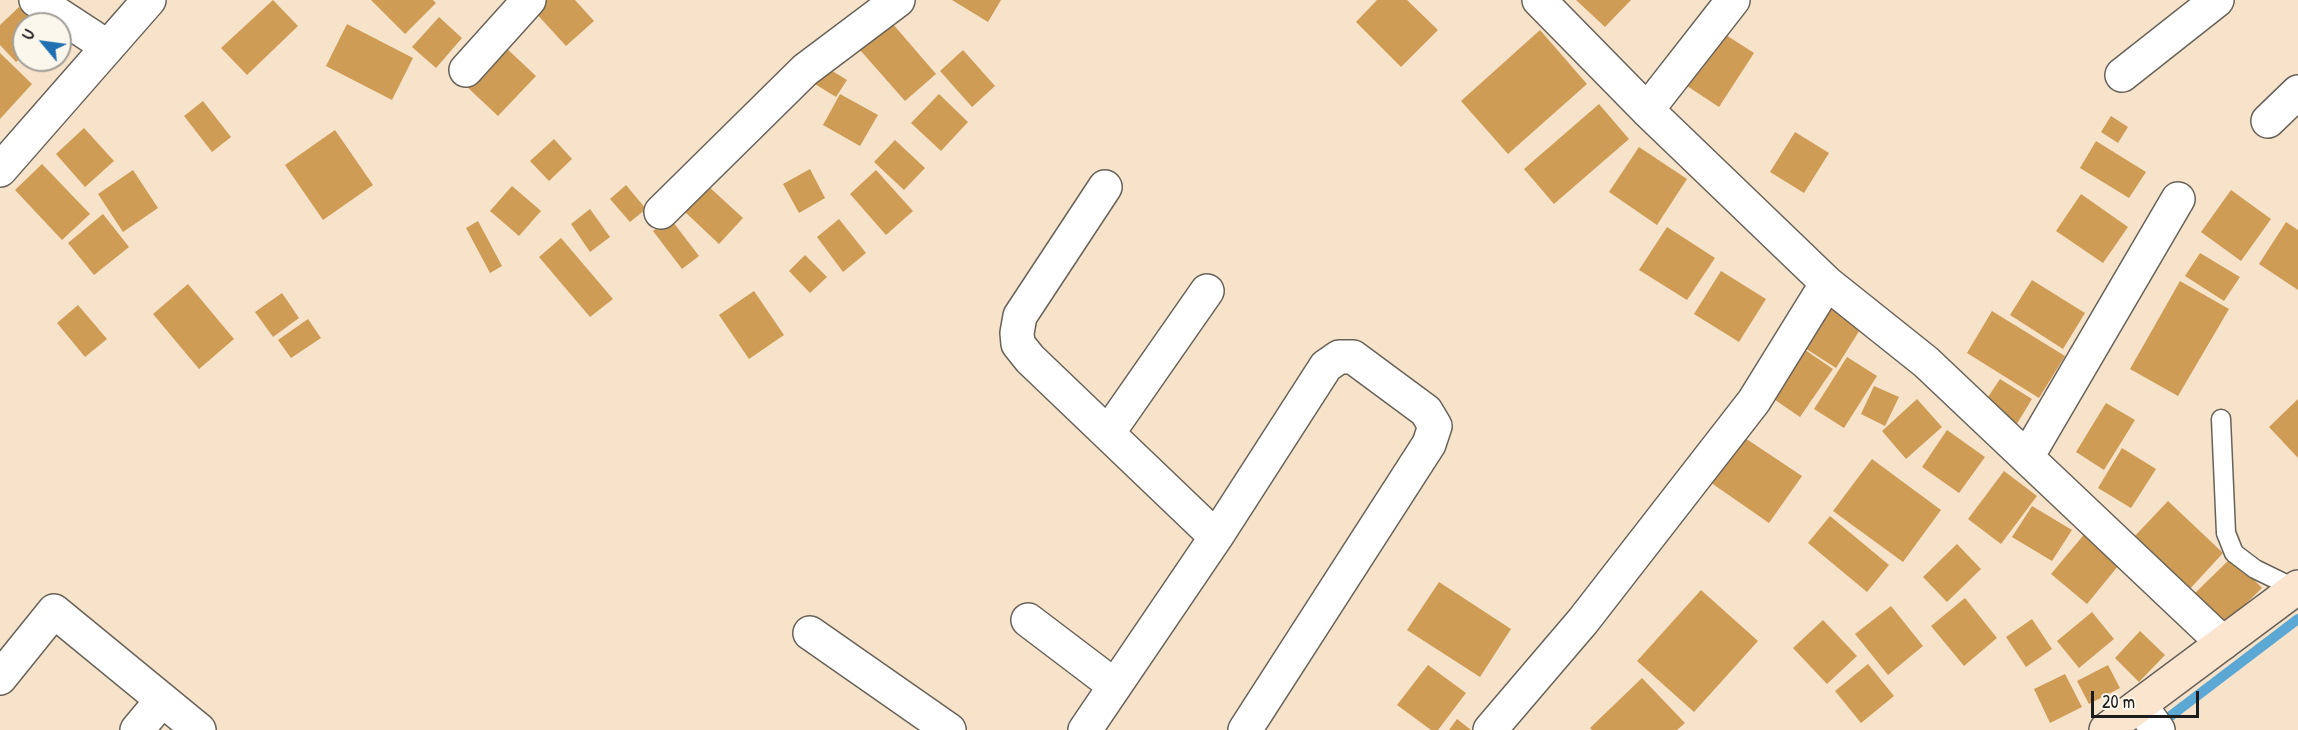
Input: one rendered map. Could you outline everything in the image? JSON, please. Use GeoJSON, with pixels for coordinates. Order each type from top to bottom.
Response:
{"type":"FeatureCollection","features":[{"type":"Feature","properties":{"kind":"street"},"geometry":{"type":"LineString","coordinates":[[36,0],[108,47]]}},
{"type":"Feature","properties":{"kind":"street"},"geometry":{"type":"LineString","coordinates":[[0,170],[149,0]]}},
{"type":"Feature","properties":{"kind":"street"},"geometry":{"type":"LineString","coordinates":[[466,70],[529,0]]}},
{"type":"Feature","properties":{"kind":"street"},"geometry":{"type":"LineString","coordinates":[[660,212],[806,70],[898,0]]}},
{"type":"Feature","properties":{"kind":"street"},"geometry":{"type":"LineString","coordinates":[[1539,0],[1647,110],[1827,283],[1926,362],[2223,643]]}},
{"type":"Feature","properties":{"kind":"street"},"geometry":{"type":"LineString","coordinates":[[1647,110],[1733,0]]}},
{"type":"Feature","properties":{"kind":"street"},"geometry":{"type":"LineString","coordinates":[[2122,75],[2217,0]]}},
{"type":"Feature","properties":{"kind":"street"},"geometry":{"type":"LineString","coordinates":[[2268,121],[2298,92]]}},
{"type":"Feature","properties":{"kind":"street"},"geometry":{"type":"LineString","coordinates":[[1105,187],[1020,316],[1018,344],[1030,359],[1216,537]]}},
{"type":"Feature","properties":{"kind":"street"},"geometry":{"type":"LineString","coordinates":[[2027,457],[2178,199]]}},
{"type":"Feature","properties":{"kind":"street"},"geometry":{"type":"LineString","coordinates":[[1490,730],[1583,621],[1754,401],[1827,283]]}},
{"type":"Feature","properties":{"kind":"street"},"geometry":{"type":"LineString","coordinates":[[1108,433],[1207,291]]}},
{"type":"Feature","properties":{"kind":"street"},"geometry":{"type":"LineString","coordinates":[[1085,730],[1216,537],[1326,366],[1339,357],[1353,357],[1426,411],[1435,426],[1429,444],[1245,730]]}},
{"type":"Feature","properties":{"kind":"street"},"geometry":{"type":"LineString","coordinates":[[2106,730],[2150,719],[2223,643],[2297,588]]}},
{"type":"Feature","properties":{"kind":"street"},"geometry":{"type":"LineString","coordinates":[[0,678],[54,611],[199,730]]}},
{"type":"Feature","properties":{"kind":"street"},"geometry":{"type":"LineString","coordinates":[[1028,620],[1115,686]]}},
{"type":"Feature","properties":{"kind":"street"},"geometry":{"type":"LineString","coordinates":[[810,633],[949,730]]}},
{"type":"Feature","properties":{"kind":"street"},"geometry":{"type":"LineString","coordinates":[[137,730],[162,700]]}},
{"type":"Feature","properties":{"kind":"lane"},"geometry":{"type":"LineString","coordinates":[[2221,419],[2226,533],[2234,553],[2255,569],[2297,588]]}},
{"type":"Feature","properties":{"kind":"building"},"geometry":{"type":"Polygon","coordinates":[[[273,0],[298,26],[247,75],[221,48],[273,0]]]}},
{"type":"Feature","properties":{"kind":"building"},"geometry":{"type":"Polygon","coordinates":[[[371,0],[433,0],[436,3],[405,34],[371,0]]]}},
{"type":"Feature","properties":{"kind":"building"},"geometry":{"type":"Polygon","coordinates":[[[546,0],[575,0],[594,21],[566,46],[534,11],[546,0]]]}},
{"type":"Feature","properties":{"kind":"building"},"geometry":{"type":"Polygon","coordinates":[[[952,0],[1001,0],[988,22],[952,0]]]}},
{"type":"Feature","properties":{"kind":"building"},"geometry":{"type":"Polygon","coordinates":[[[1377,0],[1407,0],[1438,30],[1401,67],[1356,22],[1377,0]]]}},
{"type":"Feature","properties":{"kind":"building"},"geometry":{"type":"Polygon","coordinates":[[[1576,0],[1631,0],[1605,27],[1576,0]]]}},
{"type":"Feature","properties":{"kind":"building"},"geometry":{"type":"Polygon","coordinates":[[[19,7],[24,12],[14,12],[19,7]]]}},
{"type":"Feature","properties":{"kind":"building"},"geometry":{"type":"Polygon","coordinates":[[[12,14],[12,58],[0,45],[0,25],[12,14]]]}},
{"type":"Feature","properties":{"kind":"building"},"geometry":{"type":"Polygon","coordinates":[[[439,17],[462,38],[436,68],[412,47],[439,17]]]}},
{"type":"Feature","properties":{"kind":"building"},"geometry":{"type":"Polygon","coordinates":[[[892,23],[936,74],[905,101],[860,50],[892,23]]]}},
{"type":"Feature","properties":{"kind":"building"},"geometry":{"type":"Polygon","coordinates":[[[347,24],[413,58],[392,100],[326,66],[347,24]]]}},
{"type":"Feature","properties":{"kind":"building"},"geometry":{"type":"Polygon","coordinates":[[[1715,28],[1754,53],[1719,107],[1681,82],[1715,28]]]}},
{"type":"Feature","properties":{"kind":"building"},"geometry":{"type":"Polygon","coordinates":[[[1540,30],[1587,84],[1508,154],[1461,101],[1540,30]]]}},
{"type":"Feature","properties":{"kind":"building"},"geometry":{"type":"Polygon","coordinates":[[[503,45],[536,76],[498,116],[465,85],[503,45]]]}},
{"type":"Feature","properties":{"kind":"building"},"geometry":{"type":"Polygon","coordinates":[[[963,50],[995,86],[972,107],[940,71],[963,50]]]}},
{"type":"Feature","properties":{"kind":"building"},"geometry":{"type":"Polygon","coordinates":[[[0,53],[12,65],[12,72],[20,72],[32,84],[0,119],[0,53]]]}},
{"type":"Feature","properties":{"kind":"building"},"geometry":{"type":"Polygon","coordinates":[[[821,64],[847,80],[836,97],[810,81],[821,64]]]}},
{"type":"Feature","properties":{"kind":"building"},"geometry":{"type":"Polygon","coordinates":[[[840,94],[878,115],[860,146],[823,125],[840,94]]]}},
{"type":"Feature","properties":{"kind":"building"},"geometry":{"type":"Polygon","coordinates":[[[939,94],[968,122],[941,151],[911,123],[939,94]]]}},
{"type":"Feature","properties":{"kind":"building"},"geometry":{"type":"Polygon","coordinates":[[[203,101],[231,137],[212,152],[184,116],[203,101]]]}},
{"type":"Feature","properties":{"kind":"building"},"geometry":{"type":"Polygon","coordinates":[[[1599,104],[1629,139],[1554,204],[1524,169],[1599,104]]]}},
{"type":"Feature","properties":{"kind":"building"},"geometry":{"type":"Polygon","coordinates":[[[2111,116],[2128,127],[2118,143],[2101,132],[2111,116]]]}},
{"type":"Feature","properties":{"kind":"building"},"geometry":{"type":"Polygon","coordinates":[[[84,128],[114,161],[85,187],[56,154],[84,128]]]}},
{"type":"Feature","properties":{"kind":"building"},"geometry":{"type":"Polygon","coordinates":[[[335,130],[373,185],[323,220],[285,165],[335,130]]]}},
{"type":"Feature","properties":{"kind":"building"},"geometry":{"type":"Polygon","coordinates":[[[1795,132],[1829,153],[1804,193],[1770,172],[1795,132]]]}},
{"type":"Feature","properties":{"kind":"building"},"geometry":{"type":"Polygon","coordinates":[[[554,139],[572,159],[549,181],[530,161],[554,139]]]}},
{"type":"Feature","properties":{"kind":"building"},"geometry":{"type":"Polygon","coordinates":[[[895,140],[925,168],[904,190],[874,162],[895,140]]]}},
{"type":"Feature","properties":{"kind":"building"},"geometry":{"type":"Polygon","coordinates":[[[2096,141],[2146,172],[2129,198],[2080,168],[2096,141]]]}},
{"type":"Feature","properties":{"kind":"building"},"geometry":{"type":"Polygon","coordinates":[[[1639,147],[1687,179],[1657,225],[1609,192],[1639,147]]]}},
{"type":"Feature","properties":{"kind":"building"},"geometry":{"type":"Polygon","coordinates":[[[42,164],[90,214],[62,240],[15,190],[42,164]]]}},
{"type":"Feature","properties":{"kind":"building"},"geometry":{"type":"Polygon","coordinates":[[[810,169],[825,198],[799,213],[783,184],[810,169]]]}},
{"type":"Feature","properties":{"kind":"building"},"geometry":{"type":"Polygon","coordinates":[[[133,170],[158,208],[123,232],[98,194],[133,170]]]}},
{"type":"Feature","properties":{"kind":"building"},"geometry":{"type":"Polygon","coordinates":[[[876,170],[913,211],[886,235],[850,194],[876,170]]]}},
{"type":"Feature","properties":{"kind":"building"},"geometry":{"type":"Polygon","coordinates":[[[626,185],[646,209],[630,222],[610,199],[626,185]]]}},
{"type":"Feature","properties":{"kind":"building"},"geometry":{"type":"Polygon","coordinates":[[[707,185],[743,218],[719,244],[684,211],[707,185]]]}},
{"type":"Feature","properties":{"kind":"building"},"geometry":{"type":"Polygon","coordinates":[[[512,186],[541,211],[519,236],[490,211],[512,186]]]}},
{"type":"Feature","properties":{"kind":"building"},"geometry":{"type":"Polygon","coordinates":[[[2231,190],[2271,219],[2241,261],[2201,232],[2231,190]]]}},
{"type":"Feature","properties":{"kind":"building"},"geometry":{"type":"Polygon","coordinates":[[[2081,194],[2128,227],[2103,263],[2056,231],[2081,194]]]}},
{"type":"Feature","properties":{"kind":"building"},"geometry":{"type":"Polygon","coordinates":[[[590,209],[610,237],[590,252],[571,224],[590,209]]]}},
{"type":"Feature","properties":{"kind":"building"},"geometry":{"type":"Polygon","coordinates":[[[103,214],[129,247],[94,275],[68,243],[103,214]]]}},
{"type":"Feature","properties":{"kind":"building"},"geometry":{"type":"Polygon","coordinates":[[[670,218],[699,256],[682,269],[653,231],[670,218]]]}},
{"type":"Feature","properties":{"kind":"building"},"geometry":{"type":"Polygon","coordinates":[[[839,219],[866,253],[843,272],[817,237],[839,219]]]}},
{"type":"Feature","properties":{"kind":"building"},"geometry":{"type":"Polygon","coordinates":[[[478,221],[502,266],[490,273],[466,228],[478,221]]]}},
{"type":"Feature","properties":{"kind":"building"},"geometry":{"type":"Polygon","coordinates":[[[2286,222],[2298,230],[2298,290],[2259,264],[2286,222]]]}},
{"type":"Feature","properties":{"kind":"building"},"geometry":{"type":"Polygon","coordinates":[[[1667,227],[1715,258],[1687,300],[1639,270],[1667,227]]]}},
{"type":"Feature","properties":{"kind":"building"},"geometry":{"type":"Polygon","coordinates":[[[561,238],[613,299],[590,317],[539,257],[561,238]]]}},
{"type":"Feature","properties":{"kind":"building"},"geometry":{"type":"Polygon","coordinates":[[[2200,253],[2240,277],[2224,301],[2185,276],[2200,253]]]}},
{"type":"Feature","properties":{"kind":"building"},"geometry":{"type":"Polygon","coordinates":[[[805,255],[827,277],[810,293],[789,271],[805,255]]]}},
{"type":"Feature","properties":{"kind":"building"},"geometry":{"type":"Polygon","coordinates":[[[1721,271],[1766,299],[1739,342],[1694,314],[1721,271]]]}},
{"type":"Feature","properties":{"kind":"building"},"geometry":{"type":"Polygon","coordinates":[[[2032,280],[2085,313],[2063,349],[2010,315],[2032,280]]]}},
{"type":"Feature","properties":{"kind":"building"},"geometry":{"type":"Polygon","coordinates":[[[2180,281],[2229,309],[2178,396],[2130,369],[2180,281]]]}},
{"type":"Feature","properties":{"kind":"building"},"geometry":{"type":"Polygon","coordinates":[[[188,284],[234,339],[199,369],[153,314],[188,284]]]}},
{"type":"Feature","properties":{"kind":"building"},"geometry":{"type":"Polygon","coordinates":[[[754,291],[784,335],[749,359],[719,315],[754,291]]]}},
{"type":"Feature","properties":{"kind":"building"},"geometry":{"type":"Polygon","coordinates":[[[1827,291],[1868,317],[1836,368],[1794,341],[1827,291]]]}},
{"type":"Feature","properties":{"kind":"building"},"geometry":{"type":"Polygon","coordinates":[[[282,293],[299,318],[273,337],[255,312],[282,293]]]}},
{"type":"Feature","properties":{"kind":"building"},"geometry":{"type":"Polygon","coordinates":[[[78,305],[107,339],[85,357],[57,323],[78,305]]]}},
{"type":"Feature","properties":{"kind":"building"},"geometry":{"type":"Polygon","coordinates":[[[1992,311],[2065,356],[2039,398],[1967,353],[1992,311]]]}},
{"type":"Feature","properties":{"kind":"building"},"geometry":{"type":"Polygon","coordinates":[[[308,319],[321,338],[291,358],[278,340],[308,319]]]}},
{"type":"Feature","properties":{"kind":"building"},"geometry":{"type":"Polygon","coordinates":[[[1795,343],[1833,369],[1800,417],[1762,391],[1795,343]]]}},
{"type":"Feature","properties":{"kind":"building"},"geometry":{"type":"Polygon","coordinates":[[[1847,357],[1877,376],[1844,428],[1814,409],[1847,357]]]}},
{"type":"Feature","properties":{"kind":"building"},"geometry":{"type":"Polygon","coordinates":[[[2000,379],[2032,399],[2015,427],[1982,406],[2000,379]]]}},
{"type":"Feature","properties":{"kind":"building"},"geometry":{"type":"Polygon","coordinates":[[[1874,386],[1899,397],[1885,426],[1861,414],[1874,386]]]}},
{"type":"Feature","properties":{"kind":"building"},"geometry":{"type":"Polygon","coordinates":[[[1917,399],[1942,427],[1906,459],[1882,431],[1917,399]]]}},
{"type":"Feature","properties":{"kind":"building"},"geometry":{"type":"Polygon","coordinates":[[[2298,399],[2298,458],[2269,427],[2298,399]]]}},
{"type":"Feature","properties":{"kind":"building"},"geometry":{"type":"Polygon","coordinates":[[[2106,403],[2135,420],[2104,470],[2076,452],[2106,403]]]}},
{"type":"Feature","properties":{"kind":"building"},"geometry":{"type":"Polygon","coordinates":[[[1947,430],[1985,457],[1959,493],[1922,467],[1947,430]]]}},
{"type":"Feature","properties":{"kind":"building"},"geometry":{"type":"Polygon","coordinates":[[[1739,434],[1802,476],[1769,523],[1707,480],[1739,434]]]}},
{"type":"Feature","properties":{"kind":"building"},"geometry":{"type":"Polygon","coordinates":[[[2122,448],[2156,469],[2131,508],[2098,488],[2122,448]]]}},
{"type":"Feature","properties":{"kind":"building"},"geometry":{"type":"Polygon","coordinates":[[[1872,459],[1941,510],[1903,562],[1833,511],[1872,459]]]}},
{"type":"Feature","properties":{"kind":"building"},"geometry":{"type":"Polygon","coordinates":[[[2004,471],[2037,496],[2001,544],[1968,519],[2004,471]]]}},
{"type":"Feature","properties":{"kind":"building"},"geometry":{"type":"Polygon","coordinates":[[[2168,501],[2223,553],[2188,591],[2132,539],[2168,501]]]}},
{"type":"Feature","properties":{"kind":"building"},"geometry":{"type":"Polygon","coordinates":[[[2032,506],[2072,530],[2052,561],[2012,537],[2032,506]]]}},
{"type":"Feature","properties":{"kind":"building"},"geometry":{"type":"Polygon","coordinates":[[[1830,516],[1889,565],[1867,592],[1808,543],[1830,516]]]}},
{"type":"Feature","properties":{"kind":"building"},"geometry":{"type":"Polygon","coordinates":[[[2087,531],[2123,560],[2087,604],[2051,574],[2087,531]]]}},
{"type":"Feature","properties":{"kind":"building"},"geometry":{"type":"Polygon","coordinates":[[[1957,544],[1981,569],[1947,602],[1923,577],[1957,544]]]}},
{"type":"Feature","properties":{"kind":"building"},"geometry":{"type":"Polygon","coordinates":[[[2232,557],[2262,588],[2221,628],[2191,597],[2232,557]]]}},
{"type":"Feature","properties":{"kind":"building"},"geometry":{"type":"Polygon","coordinates":[[[1439,582],[1511,629],[1480,677],[1407,630],[1439,582]]]}},
{"type":"Feature","properties":{"kind":"building"},"geometry":{"type":"Polygon","coordinates":[[[1701,590],[1758,641],[1694,712],[1637,661],[1701,590]]]}},
{"type":"Feature","properties":{"kind":"building"},"geometry":{"type":"Polygon","coordinates":[[[1965,598],[1997,638],[1964,666],[1931,626],[1965,598]]]}},
{"type":"Feature","properties":{"kind":"building"},"geometry":{"type":"Polygon","coordinates":[[[1891,606],[1923,646],[1888,675],[1855,634],[1891,606]]]}},
{"type":"Feature","properties":{"kind":"building"},"geometry":{"type":"Polygon","coordinates":[[[2092,612],[2114,639],[2079,668],[2057,641],[2092,612]]]}},
{"type":"Feature","properties":{"kind":"building"},"geometry":{"type":"Polygon","coordinates":[[[2032,619],[2052,649],[2026,667],[2006,637],[2032,619]]]}},
{"type":"Feature","properties":{"kind":"building"},"geometry":{"type":"Polygon","coordinates":[[[1823,620],[1857,656],[1827,684],[1793,648],[1823,620]]]}},
{"type":"Feature","properties":{"kind":"building"},"geometry":{"type":"Polygon","coordinates":[[[2140,631],[2165,655],[2139,682],[2115,658],[2140,631]]]}},
{"type":"Feature","properties":{"kind":"building"},"geometry":{"type":"Polygon","coordinates":[[[1868,664],[1894,696],[1861,723],[1835,691],[1868,664]]]}},
{"type":"Feature","properties":{"kind":"building"},"geometry":{"type":"Polygon","coordinates":[[[1428,665],[1466,693],[1438,730],[1431,730],[1397,705],[1428,665]]]}},
{"type":"Feature","properties":{"kind":"building"},"geometry":{"type":"Polygon","coordinates":[[[2108,665],[2120,688],[2089,704],[2077,681],[2108,665]]]}},
{"type":"Feature","properties":{"kind":"building"},"geometry":{"type":"Polygon","coordinates":[[[2065,674],[2082,707],[2050,723],[2034,689],[2065,674]]]}},
{"type":"Feature","properties":{"kind":"building"},"geometry":{"type":"Polygon","coordinates":[[[1642,678],[1685,723],[1677,730],[1592,730],[1590,728],[1642,678]]]}},
{"type":"Feature","properties":{"kind":"building"},"geometry":{"type":"Polygon","coordinates":[[[1457,719],[1471,730],[1449,730],[1457,719]]]}},
{"type":"Feature","properties":{"kind":"waterway"},"geometry":{"type":"LineString","coordinates":[[2160,724],[2298,619]]}}]}
